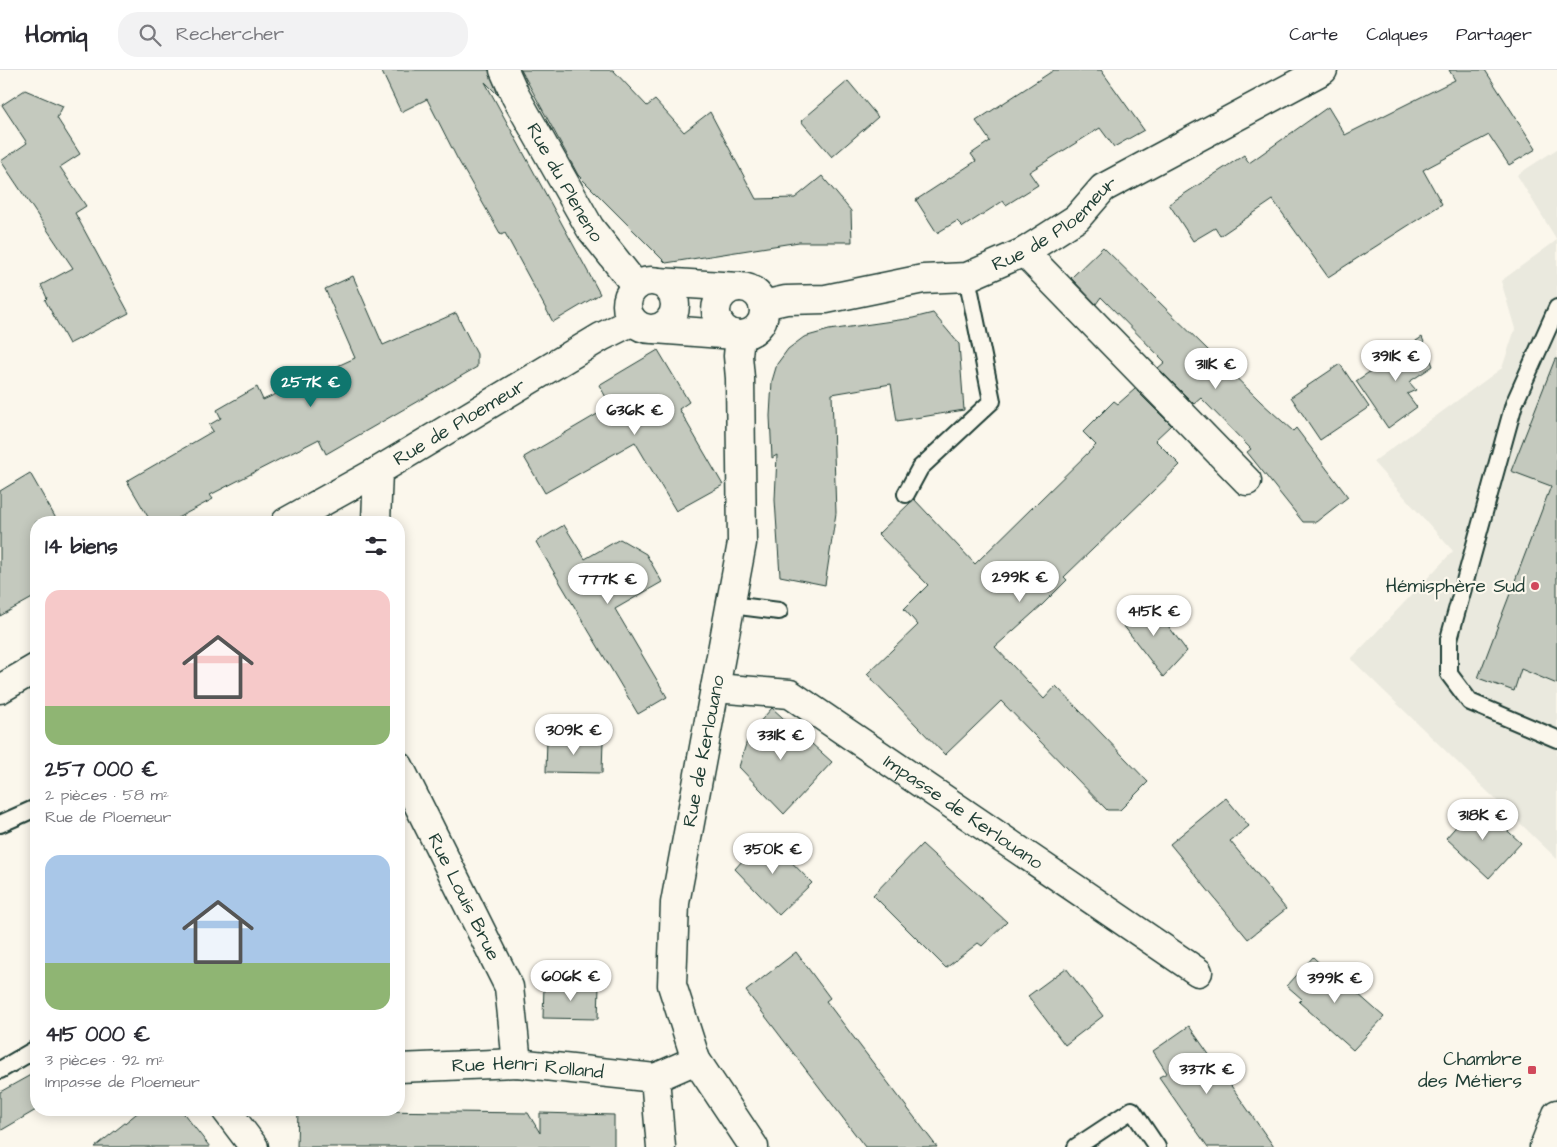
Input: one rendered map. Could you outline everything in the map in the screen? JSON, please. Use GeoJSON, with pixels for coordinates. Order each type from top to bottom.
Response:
{"type":"FeatureCollection","features":[{"type":"Feature","properties":{"kind":"street","name":"Rue du Pleneno"},"geometry":{"type":"LineString","coordinates":[[504,70],[516,97],[590,228],[647,284]]}},
{"type":"Feature","properties":{"kind":"street","name":"Rue de Ploemeur"},"geometry":{"type":"LineString","coordinates":[[763,305],[786,300],[826,299],[923,280],[967,277],[1024,252],[1077,218],[1103,188],[1318,71]]}},
{"type":"Feature","properties":{"kind":"street"},"geometry":{"type":"LineString","coordinates":[[1024,252],[1247,482]]}},
{"type":"Feature","properties":{"kind":"street"},"geometry":{"type":"LineString","coordinates":[[644,325],[669,321],[675,306],[671,291],[647,284]]}},
{"type":"Feature","properties":{"kind":"street"},"geometry":{"type":"LineString","coordinates":[[647,284],[738,287],[753,292],[763,305],[762,321],[757,327],[751,332],[738,335],[644,325],[627,307],[628,299],[647,284]]}},
{"type":"Feature","properties":{"kind":"street"},"geometry":{"type":"LineString","coordinates":[[738,287],[724,293],[719,299],[716,310],[717,321],[728,332],[738,335]]}},
{"type":"Feature","properties":{"kind":"street","name":"Rue de Ploemeur"},"geometry":{"type":"LineString","coordinates":[[297,516],[378,471],[601,337],[644,325]]}},
{"type":"Feature","properties":{"kind":"street","name":"Rue de Kerlouano"},"geometry":{"type":"LineString","coordinates":[[738,335],[742,543],[675,903],[672,985],[696,1060],[754,1147]]}},
{"type":"Feature","properties":{"kind":"street"},"geometry":{"type":"LineString","coordinates":[[376,516],[378,471]]}},
{"type":"Feature","properties":{"kind":"street"},"geometry":{"type":"LineString","coordinates":[[0,689],[30,672]]}},
{"type":"Feature","properties":{"kind":"street","name":"Impasse de Kerlouano"},"geometry":{"type":"LineString","coordinates":[[715,688],[790,694],[1198,972]]}},
{"type":"Feature","properties":{"kind":"street","name":"Rue Louis Brue"},"geometry":{"type":"LineString","coordinates":[[405,778],[509,987],[517,1063]]}},
{"type":"Feature","properties":{"kind":"street","name":"Rue Henri Rolland"},"geometry":{"type":"LineString","coordinates":[[405,1068],[517,1063],[655,1078],[696,1060]]}},
{"type":"Feature","properties":{"kind":"street"},"geometry":{"type":"LineString","coordinates":[[655,1078],[661,1147]]}},
{"type":"Feature","properties":{"kind":"street"},"geometry":{"type":"LineString","coordinates":[[1544,1147],[1557,1114]]}},
{"type":"Feature","properties":{"kind":"street"},"geometry":{"type":"LineString","coordinates":[[231,1116],[254,1147]]}},
{"type":"Feature","properties":{"kind":"lane"},"geometry":{"type":"LineString","coordinates":[[906,494],[920,468],[992,401],[967,277]]}},
{"type":"Feature","properties":{"kind":"lane"},"geometry":{"type":"LineString","coordinates":[[1557,308],[1514,404],[1449,639],[1449,674],[1470,702],[1557,739]]}},
{"type":"Feature","properties":{"kind":"lane"},"geometry":{"type":"LineString","coordinates":[[731,605],[779,611]]}},
{"type":"Feature","properties":{"kind":"lane"},"geometry":{"type":"LineString","coordinates":[[0,824],[30,811]]}},
{"type":"Feature","properties":{"kind":"lane"},"geometry":{"type":"LineString","coordinates":[[0,1070],[30,1053]]}},
{"type":"Feature","properties":{"kind":"lane"},"geometry":{"type":"LineString","coordinates":[[1076,1147],[1132,1110],[1157,1147]]}},
{"type":"Feature","properties":{"kind":"shaded area"},"geometry":{"type":"Polygon","coordinates":[[[1557,149],[1557,240],[1517,175],[1557,149]]]}},
{"type":"Feature","properties":{"kind":"shaded area"},"geometry":{"type":"Polygon","coordinates":[[[1557,240],[1557,859],[1351,659],[1453,551],[1373,462],[1502,368],[1515,329],[1501,281],[1557,240]]]}},
{"type":"Feature","properties":{"kind":"building"},"geometry":{"type":"Polygon","coordinates":[[[381,70],[489,70],[498,95],[485,82],[600,294],[553,322],[505,233],[501,235],[457,158],[427,99],[401,112],[381,70]]]}},
{"type":"Feature","properties":{"kind":"building"},"geometry":{"type":"Polygon","coordinates":[[[521,70],[613,70],[647,106],[655,100],[684,132],[710,112],[756,199],[795,198],[822,176],[851,211],[852,242],[799,242],[666,263],[578,175],[521,70]]]}},
{"type":"Feature","properties":{"kind":"building"},"geometry":{"type":"Polygon","coordinates":[[[1054,70],[1101,70],[1144,130],[1114,147],[1100,128],[1029,172],[1038,185],[1006,205],[1003,201],[963,227],[957,221],[937,233],[916,200],[976,161],[971,154],[990,141],[976,121],[1054,70]]]}},
{"type":"Feature","properties":{"kind":"building"},"geometry":{"type":"Polygon","coordinates":[[[1449,70],[1485,70],[1536,149],[1509,165],[1489,135],[1423,170],[1442,204],[1328,277],[1273,200],[1220,236],[1215,228],[1193,241],[1169,204],[1244,155],[1249,163],[1328,107],[1345,135],[1455,80],[1449,70]]]}},
{"type":"Feature","properties":{"kind":"building"},"geometry":{"type":"Polygon","coordinates":[[[848,81],[878,117],[832,157],[801,121],[848,81]]]}},
{"type":"Feature","properties":{"kind":"building"},"geometry":{"type":"Polygon","coordinates":[[[25,90],[63,106],[57,118],[80,154],[60,167],[86,206],[75,213],[129,313],[69,344],[45,300],[47,298],[41,285],[73,268],[1,161],[27,143],[2,105],[25,90]]]}},
{"type":"Feature","properties":{"kind":"building"},"geometry":{"type":"Polygon","coordinates":[[[1103,247],[1261,402],[1293,431],[1296,428],[1348,497],[1316,522],[1303,522],[1247,452],[1251,449],[1201,398],[1194,404],[1158,368],[1165,362],[1101,297],[1096,304],[1071,278],[1103,247]]]}},
{"type":"Feature","properties":{"kind":"building"},"geometry":{"type":"Polygon","coordinates":[[[353,276],[383,345],[456,313],[477,354],[477,367],[326,454],[319,439],[210,495],[213,499],[181,516],[147,516],[127,481],[213,431],[209,425],[221,418],[217,410],[257,387],[263,400],[355,358],[325,289],[353,276]]]}},
{"type":"Feature","properties":{"kind":"building"},"geometry":{"type":"Polygon","coordinates":[[[933,313],[959,344],[964,410],[897,421],[891,384],[832,394],[836,513],[825,585],[780,576],[775,500],[777,455],[772,458],[770,416],[772,381],[777,364],[788,349],[804,337],[829,330],[913,318],[933,313]]]}},
{"type":"Feature","properties":{"kind":"building"},"geometry":{"type":"Polygon","coordinates":[[[1422,337],[1433,366],[1409,382],[1416,390],[1407,394],[1417,407],[1388,428],[1356,381],[1422,337]]]}},
{"type":"Feature","properties":{"kind":"building"},"geometry":{"type":"Polygon","coordinates":[[[658,350],[689,402],[679,409],[723,485],[676,511],[635,442],[545,493],[524,457],[611,406],[599,385],[658,350]]]}},
{"type":"Feature","properties":{"kind":"building","name":"Hémisphère Sud"},"geometry":{"type":"Polygon","coordinates":[[[1555,359],[1557,359],[1557,684],[1521,669],[1514,691],[1478,678],[1551,486],[1511,471],[1555,359]]]}},
{"type":"Feature","properties":{"kind":"building"},"geometry":{"type":"Polygon","coordinates":[[[1340,364],[1369,407],[1320,440],[1291,397],[1340,364]]]}},
{"type":"Feature","properties":{"kind":"building"},"geometry":{"type":"Polygon","coordinates":[[[1135,389],[1171,425],[1155,440],[1180,465],[1064,577],[1067,580],[1042,605],[995,647],[1044,699],[1056,686],[1148,782],[1120,810],[1107,810],[1001,701],[945,755],[867,674],[918,625],[904,609],[928,585],[878,534],[914,499],[975,564],[1096,445],[1083,432],[1114,401],[1118,404],[1135,389]]]}},
{"type":"Feature","properties":{"kind":"building"},"geometry":{"type":"Polygon","coordinates":[[[30,473],[55,516],[30,516],[30,599],[0,616],[0,491],[30,473]]]}},
{"type":"Feature","properties":{"kind":"building"},"geometry":{"type":"Polygon","coordinates":[[[564,525],[585,559],[620,539],[646,554],[662,582],[615,609],[667,697],[638,714],[536,542],[564,525]]]}},
{"type":"Feature","properties":{"kind":"building"},"geometry":{"type":"Polygon","coordinates":[[[1148,599],[1187,651],[1163,677],[1120,621],[1148,599]]]}},
{"type":"Feature","properties":{"kind":"building"},"geometry":{"type":"Polygon","coordinates":[[[772,708],[832,762],[784,814],[739,767],[749,734],[772,708]]]}},
{"type":"Feature","properties":{"kind":"building"},"geometry":{"type":"Polygon","coordinates":[[[547,739],[603,740],[602,773],[546,772],[547,739]]]}},
{"type":"Feature","properties":{"kind":"building"},"geometry":{"type":"Polygon","coordinates":[[[1226,798],[1249,826],[1230,841],[1286,909],[1248,939],[1170,844],[1226,798]]]}},
{"type":"Feature","properties":{"kind":"building"},"geometry":{"type":"Polygon","coordinates":[[[1477,803],[1521,843],[1489,878],[1446,838],[1477,803]]]}},
{"type":"Feature","properties":{"kind":"building"},"geometry":{"type":"Polygon","coordinates":[[[765,835],[812,883],[779,915],[735,869],[765,835]]]}},
{"type":"Feature","properties":{"kind":"building"},"geometry":{"type":"Polygon","coordinates":[[[922,844],[1007,922],[982,946],[978,943],[946,968],[873,895],[922,844]]]}},
{"type":"Feature","properties":{"kind":"building"},"geometry":{"type":"Polygon","coordinates":[[[796,952],[830,998],[826,1001],[937,1147],[865,1147],[746,991],[796,952]]]}},
{"type":"Feature","properties":{"kind":"building"},"geometry":{"type":"Polygon","coordinates":[[[1313,957],[1329,972],[1331,970],[1384,1017],[1353,1050],[1299,1002],[1302,999],[1287,986],[1313,957]]]}},
{"type":"Feature","properties":{"kind":"building"},"geometry":{"type":"Polygon","coordinates":[[[1066,968],[1103,1016],[1065,1045],[1028,996],[1066,968]]]}},
{"type":"Feature","properties":{"kind":"building"},"geometry":{"type":"Polygon","coordinates":[[[544,985],[599,986],[598,1019],[543,1018],[544,985]]]}},
{"type":"Feature","properties":{"kind":"building"},"geometry":{"type":"Polygon","coordinates":[[[1189,1026],[1274,1147],[1208,1147],[1196,1130],[1159,1077],[1167,1073],[1153,1051],[1189,1026]]]}},
{"type":"Feature","properties":{"kind":"building"},"geometry":{"type":"Polygon","coordinates":[[[30,1075],[30,1114],[0,1131],[0,1092],[30,1075]]]}},
{"type":"Feature","properties":{"kind":"building"},"geometry":{"type":"Polygon","coordinates":[[[405,1111],[528,1113],[540,1133],[540,1113],[614,1115],[614,1147],[297,1147],[298,1116],[405,1116],[405,1111]]]}},
{"type":"Feature","properties":{"kind":"building"},"geometry":{"type":"Polygon","coordinates":[[[134,1116],[186,1116],[210,1147],[95,1147],[134,1116]]]}},
{"type":"Feature","properties":{"kind":"place","name":"Hémisphère Sud"},"geometry":{"type":"Point","coordinates":[1535,586]}},
{"type":"Feature","properties":{"kind":"place","name":"Chambre des Métiers"},"geometry":{"type":"Point","coordinates":[1532,1070]}}]}
